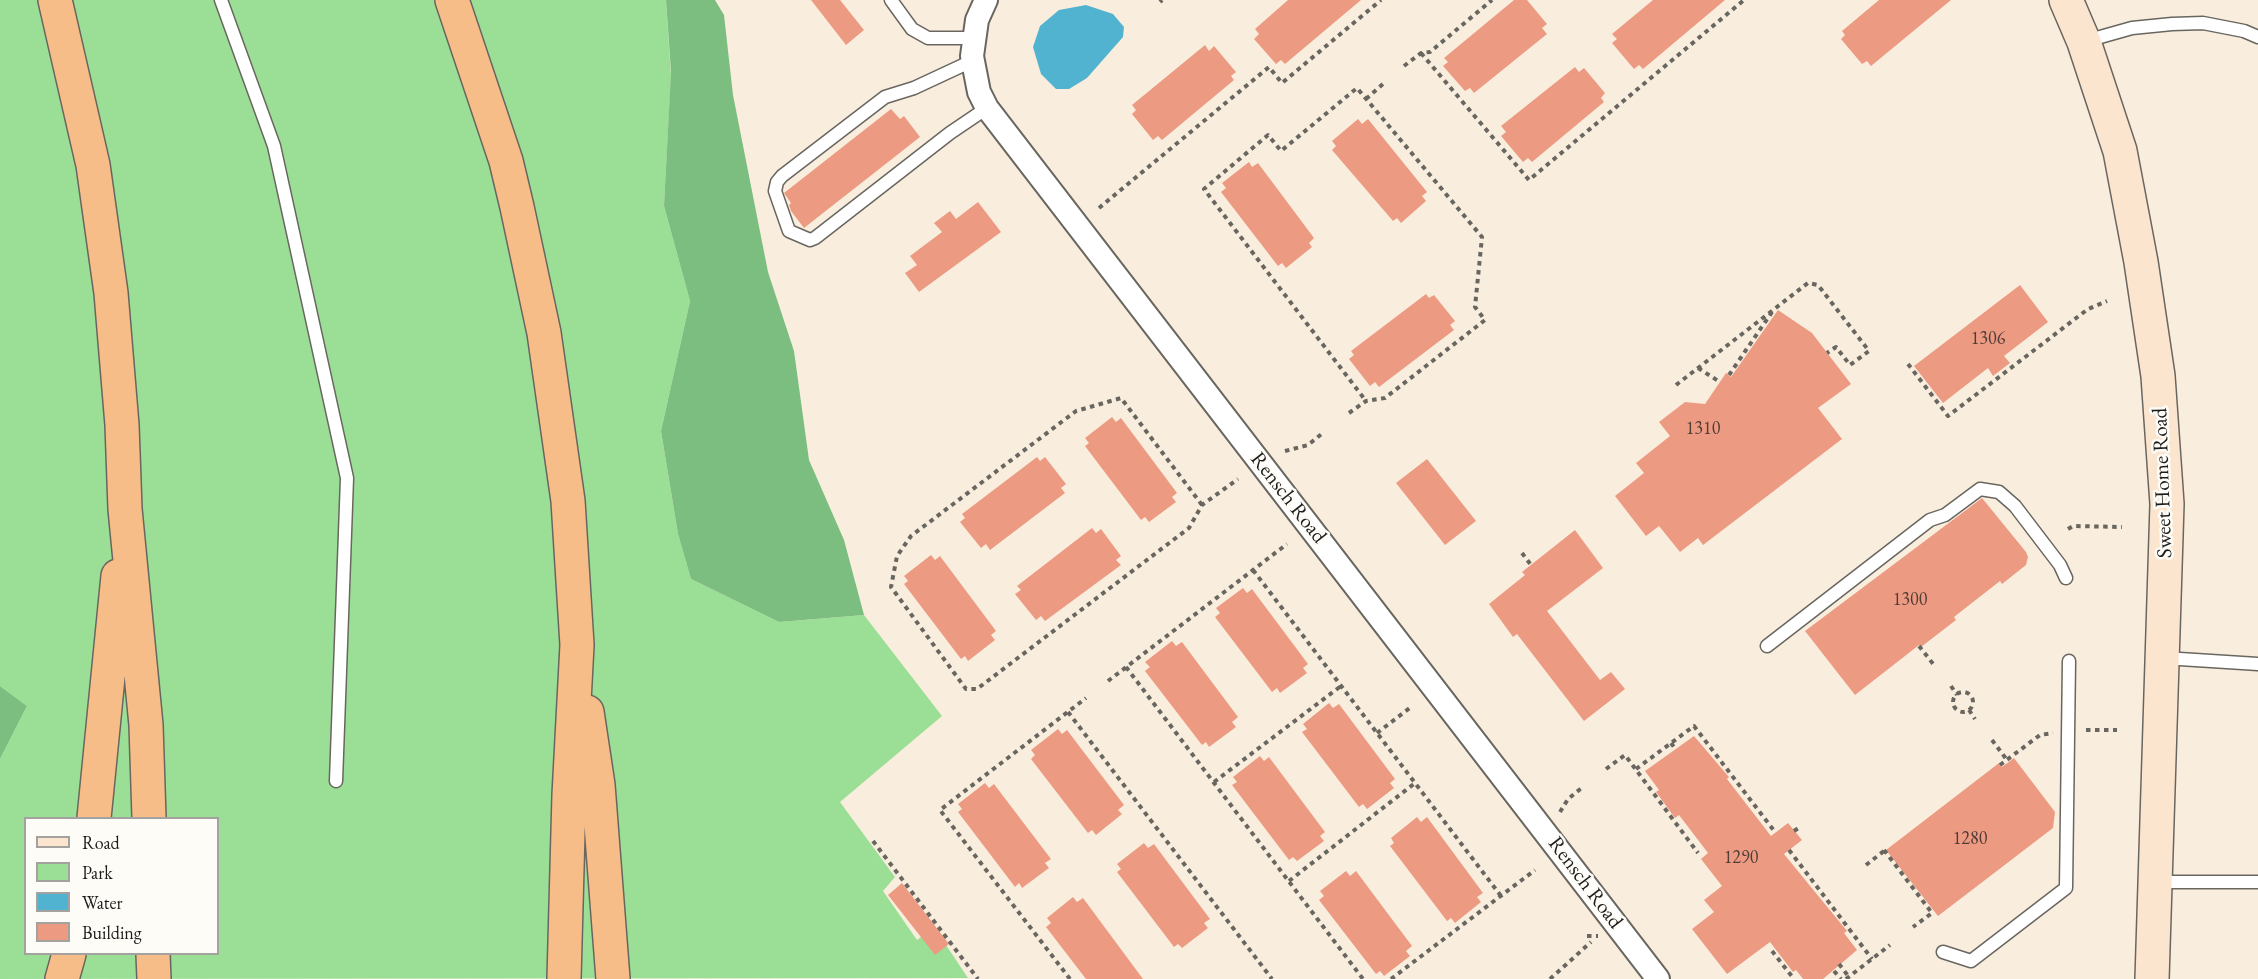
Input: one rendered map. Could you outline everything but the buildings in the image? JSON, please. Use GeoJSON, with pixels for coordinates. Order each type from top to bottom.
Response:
{"type":"FeatureCollection","features":[{"type":"Feature","properties":{"kind":"highway"},"geometry":{"type":"LineString","coordinates":[[54,0],[84,123],[106,252],[118,369],[125,509],[146,725],[149,817]]}},
{"type":"Feature","properties":{"kind":"highway"},"geometry":{"type":"LineString","coordinates":[[452,0],[506,161],[542,323],[568,501],[577,645],[598,785],[613,979]]}},
{"type":"Feature","properties":{"kind":"highway"},"geometry":{"type":"LineString","coordinates":[[94,817],[125,509]]}},
{"type":"Feature","properties":{"kind":"highway"},"geometry":{"type":"LineString","coordinates":[[564,979],[577,645]]}},
{"type":"Feature","properties":{"kind":"highway"},"geometry":{"type":"LineString","coordinates":[[62,979],[69,955]]}},
{"type":"Feature","properties":{"kind":"highway"},"geometry":{"type":"LineString","coordinates":[[153,955],[154,979]]}},
{"type":"Feature","properties":{"kind":"main road","name":"Sweet Home Road"},"geometry":{"type":"LineString","coordinates":[[2066,0],[2084,42],[2120,151],[2141,262],[2158,376],[2168,504],[2152,979]]}},
{"type":"Feature","properties":{"kind":"street","name":"Rensch Road"},"geometry":{"type":"LineString","coordinates":[[986,0],[972,38],[972,61],[979,92],[987,108],[1658,979]]}},
{"type":"Feature","properties":{"kind":"lane"},"geometry":{"type":"LineString","coordinates":[[221,0],[274,146],[347,477],[336,781]]}},
{"type":"Feature","properties":{"kind":"lane"},"geometry":{"type":"LineString","coordinates":[[891,0],[912,29],[928,38],[972,38]]}},
{"type":"Feature","properties":{"kind":"lane"},"geometry":{"type":"LineString","coordinates":[[2084,42],[2132,28],[2182,23],[2203,23],[2244,31],[2258,37]]}},
{"type":"Feature","properties":{"kind":"lane"},"geometry":{"type":"LineString","coordinates":[[972,61],[914,88],[885,97],[782,176],[777,182],[775,191],[789,231],[810,240],[815,238],[987,108]]}},
{"type":"Feature","properties":{"kind":"lane"},"geometry":{"type":"LineString","coordinates":[[1767,646],[1930,520],[1945,515],[1980,489],[1999,492],[2015,506],[2060,565],[2066,578]]}},
{"type":"Feature","properties":{"kind":"lane"},"geometry":{"type":"LineString","coordinates":[[2164,658],[2258,664]]}},
{"type":"Feature","properties":{"kind":"lane"},"geometry":{"type":"LineString","coordinates":[[1943,952],[1971,961],[2066,888],[2069,661]]}},
{"type":"Feature","properties":{"kind":"lane"},"geometry":{"type":"LineString","coordinates":[[2155,882],[2258,882]]}},
{"type":"Feature","properties":{"kind":"path"},"geometry":{"type":"LineString","coordinates":[[1099,208],[1269,67],[1282,82],[1381,0]]}},
{"type":"Feature","properties":{"kind":"path"},"geometry":{"type":"LineString","coordinates":[[1404,66],[1421,53],[1430,52],[1492,0]]}},
{"type":"Feature","properties":{"kind":"path"},"geometry":{"type":"LineString","coordinates":[[1421,53],[1529,180],[1744,0]]}},
{"type":"Feature","properties":{"kind":"path"},"geometry":{"type":"LineString","coordinates":[[1366,99],[1383,84]]}},
{"type":"Feature","properties":{"kind":"path"},"geometry":{"type":"LineString","coordinates":[[1349,413],[1366,401],[1385,398],[1485,320],[1475,307],[1482,237],[1357,88],[1281,151],[1268,135],[1204,189],[1366,401]]}},
{"type":"Feature","properties":{"kind":"path"},"geometry":{"type":"LineString","coordinates":[[1676,385],[1804,285],[1818,285],[1869,351],[1850,365],[1836,347],[1827,353]]}},
{"type":"Feature","properties":{"kind":"path"},"geometry":{"type":"LineString","coordinates":[[1908,364],[1948,416],[2003,371],[2088,309],[2107,301]]}},
{"type":"Feature","properties":{"kind":"path"},"geometry":{"type":"LineString","coordinates":[[1729,375],[1774,309]]}},
{"type":"Feature","properties":{"kind":"path"},"geometry":{"type":"LineString","coordinates":[[1698,368],[1720,382]]}},
{"type":"Feature","properties":{"kind":"path"},"geometry":{"type":"LineString","coordinates":[[1203,506],[1121,398],[1076,411],[911,536],[897,556],[891,587],[966,689],[977,689],[1189,528],[1203,506],[1238,480]]}},
{"type":"Feature","properties":{"kind":"path"},"geometry":{"type":"LineString","coordinates":[[1285,451],[1308,445],[1324,432]]}},
{"type":"Feature","properties":{"kind":"path"},"geometry":{"type":"LineString","coordinates":[[2068,529],[2073,526],[2122,527]]}},
{"type":"Feature","properties":{"kind":"path"},"geometry":{"type":"LineString","coordinates":[[1108,681],[1287,544]]}},
{"type":"Feature","properties":{"kind":"path"},"geometry":{"type":"LineString","coordinates":[[1522,554],[1531,565]]}},
{"type":"Feature","properties":{"kind":"path"},"geometry":{"type":"LineString","coordinates":[[1253,570],[1501,896]]}},
{"type":"Feature","properties":{"kind":"path"},"geometry":{"type":"LineString","coordinates":[[1919,646],[1934,665]]}},
{"type":"Feature","properties":{"kind":"path"},"geometry":{"type":"LineString","coordinates":[[1126,668],[1363,979]]}},
{"type":"Feature","properties":{"kind":"path"},"geometry":{"type":"LineString","coordinates":[[1214,782],[1341,686]]}},
{"type":"Feature","properties":{"kind":"path"},"geometry":{"type":"LineString","coordinates":[[1951,686],[1957,694]]}},
{"type":"Feature","properties":{"kind":"path"},"geometry":{"type":"LineString","coordinates":[[1957,694],[1966,693],[1971,696],[1973,702],[1969,710]]}},
{"type":"Feature","properties":{"kind":"path"},"geometry":{"type":"LineString","coordinates":[[1957,694],[1954,706],[1959,711],[1969,710]]}},
{"type":"Feature","properties":{"kind":"path"},"geometry":{"type":"LineString","coordinates":[[1070,979],[940,810],[1086,698]]}},
{"type":"Feature","properties":{"kind":"path"},"geometry":{"type":"LineString","coordinates":[[1377,733],[1411,707]]}},
{"type":"Feature","properties":{"kind":"path"},"geometry":{"type":"LineString","coordinates":[[1969,710],[1975,719]]}},
{"type":"Feature","properties":{"kind":"path"},"geometry":{"type":"LineString","coordinates":[[1068,712],[1272,979]]}},
{"type":"Feature","properties":{"kind":"path"},"geometry":{"type":"LineString","coordinates":[[1636,769],[1694,726],[1775,832]]}},
{"type":"Feature","properties":{"kind":"path"},"geometry":{"type":"LineString","coordinates":[[2079,730],[2117,730]]}},
{"type":"Feature","properties":{"kind":"path"},"geometry":{"type":"LineString","coordinates":[[2000,765],[2040,735],[2058,732]]}},
{"type":"Feature","properties":{"kind":"path"},"geometry":{"type":"LineString","coordinates":[[1992,740],[2007,760]]}},
{"type":"Feature","properties":{"kind":"path"},"geometry":{"type":"LineString","coordinates":[[1671,743],[1676,750]]}},
{"type":"Feature","properties":{"kind":"path"},"geometry":{"type":"LineString","coordinates":[[1664,748],[1668,753]]}},
{"type":"Feature","properties":{"kind":"path"},"geometry":{"type":"LineString","coordinates":[[1606,769],[1625,755],[1698,853]]}},
{"type":"Feature","properties":{"kind":"path"},"geometry":{"type":"LineString","coordinates":[[1289,881],[1415,783]]}},
{"type":"Feature","properties":{"kind":"path"},"geometry":{"type":"LineString","coordinates":[[1560,812],[1568,799],[1584,786]]}},
{"type":"Feature","properties":{"kind":"path"},"geometry":{"type":"LineString","coordinates":[[1794,831],[1800,827]]}},
{"type":"Feature","properties":{"kind":"path"},"geometry":{"type":"LineString","coordinates":[[873,841],[978,979]]}},
{"type":"Feature","properties":{"kind":"path"},"geometry":{"type":"LineString","coordinates":[[1789,850],[1872,959]]}},
{"type":"Feature","properties":{"kind":"path"},"geometry":{"type":"LineString","coordinates":[[1866,865],[1886,851],[1932,913],[1913,927]]}},
{"type":"Feature","properties":{"kind":"path"},"geometry":{"type":"LineString","coordinates":[[1391,979],[1535,870]]}},
{"type":"Feature","properties":{"kind":"path"},"geometry":{"type":"LineString","coordinates":[[1550,979],[1591,942]]}},
{"type":"Feature","properties":{"kind":"path"},"geometry":{"type":"LineString","coordinates":[[1839,964],[1848,978],[1890,945]]}},
{"type":"Feature","properties":{"kind":"path"},"geometry":{"type":"LineString","coordinates":[[1772,951],[1794,979]]}},
{"type":"Feature","properties":{"kind":"path"},"geometry":{"type":"LineString","coordinates":[[1834,971],[1841,979]]}},
{"type":"Feature","properties":{"kind":"green space"},"geometry":{"type":"Polygon","coordinates":[[[0,0],[666,0],[671,76],[664,206],[690,301],[661,431],[678,534],[691,579],[779,622],[864,615],[942,716],[840,802],[895,877],[883,891],[917,940],[934,927],[968,978],[0,979],[0,759],[27,706],[0,686],[0,0]]]}},
{"type":"Feature","properties":{"kind":"green space"},"geometry":{"type":"Polygon","coordinates":[[[666,0],[715,0],[724,15],[733,95],[768,272],[794,351],[809,460],[844,540],[864,615],[779,622],[691,579],[678,534],[661,431],[690,301],[664,206],[671,72],[666,0]]]}},
{"type":"Feature","properties":{"kind":"green space"},"geometry":{"type":"Polygon","coordinates":[[[0,686],[27,706],[0,759],[0,686]]]}},
{"type":"Feature","properties":{"kind":"water"},"geometry":{"type":"Polygon","coordinates":[[[1086,5],[1113,14],[1124,27],[1123,37],[1087,78],[1069,89],[1056,89],[1041,74],[1033,47],[1040,26],[1059,10],[1086,5]]]}}]}
